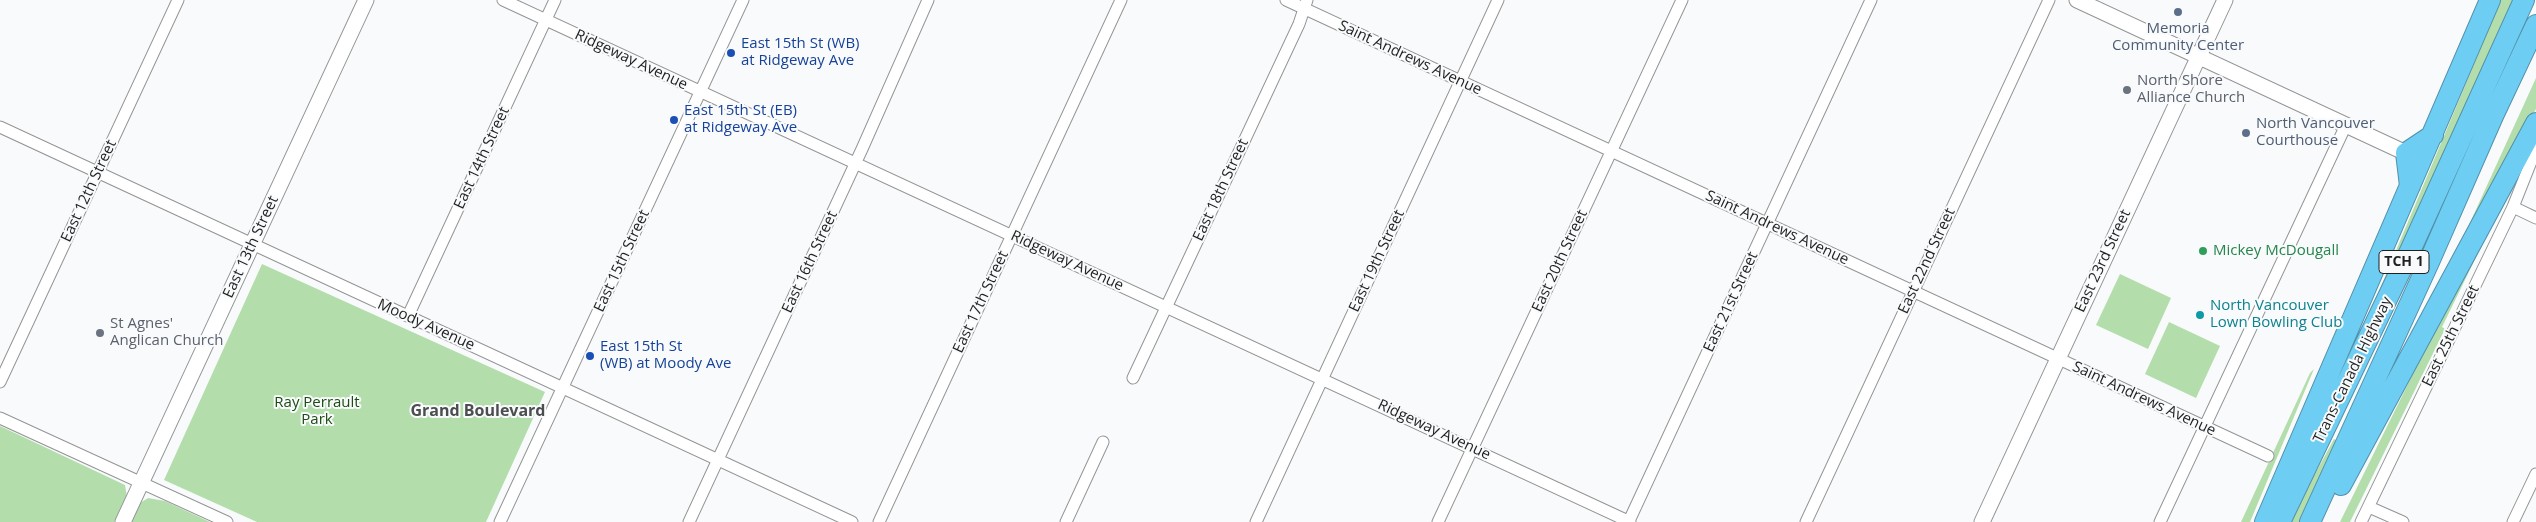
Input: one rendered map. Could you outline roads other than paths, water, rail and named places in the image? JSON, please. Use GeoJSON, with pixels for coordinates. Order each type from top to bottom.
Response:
{"type":"FeatureCollection","features":[{"type":"Feature","properties":{"kind":"highway"},"geometry":{"type":"LineString","coordinates":[[2265,522],[2490,0]]}},
{"type":"Feature","properties":{"kind":"highway","name":"Trans-Canada Highway"},"geometry":{"type":"LineString","coordinates":[[2280,522],[2405,260],[2524,0]]}},
{"type":"Feature","properties":{"kind":"highway","name":"Trans-Canada Highway"},"geometry":{"type":"LineString","coordinates":[[2310,522],[2536,25]]}},
{"type":"Feature","properties":{"kind":"highway"},"geometry":{"type":"LineString","coordinates":[[2322,522],[2422,330],[2536,123]]}},
{"type":"Feature","properties":{"kind":"highway"},"geometry":{"type":"LineString","coordinates":[[2410,186],[2406,153],[2433,136]]}},
{"type":"Feature","properties":{"kind":"street","name":"East 12th Street"},"geometry":{"type":"LineString","coordinates":[[0,382],[178,0]]}},
{"type":"Feature","properties":{"kind":"street","name":"East 13th Street"},"geometry":{"type":"LineString","coordinates":[[124,522],[366,0]]}},
{"type":"Feature","properties":{"kind":"street","name":"Ridgeway Avenue"},"geometry":{"type":"LineString","coordinates":[[503,0],[1323,378],[1630,522]]}},
{"type":"Feature","properties":{"kind":"street","name":"East 14th Street"},"geometry":{"type":"LineString","coordinates":[[408,316],[555,0]]}},
{"type":"Feature","properties":{"kind":"street","name":"East 15th Street"},"geometry":{"type":"LineString","coordinates":[[500,522],[743,0]]}},
{"type":"Feature","properties":{"kind":"street","name":"East 16th Street"},"geometry":{"type":"LineString","coordinates":[[690,522],[856,163],[928,0]]}},
{"type":"Feature","properties":{"kind":"street","name":"East 17th Street"},"geometry":{"type":"LineString","coordinates":[[879,522],[1121,0]]}},
{"type":"Feature","properties":{"kind":"street","name":"Saint Andrews Avenue"},"geometry":{"type":"LineString","coordinates":[[1286,0],[1306,4],[1460,81],[2268,456]]}},
{"type":"Feature","properties":{"kind":"street","name":"East 19th Street"},"geometry":{"type":"LineString","coordinates":[[1256,522],[1498,0]]}},
{"type":"Feature","properties":{"kind":"street","name":"East 20th Street"},"geometry":{"type":"LineString","coordinates":[[1438,522],[1682,0]]}},
{"type":"Feature","properties":{"kind":"street","name":"East 21st Street"},"geometry":{"type":"LineString","coordinates":[[1630,522],[1871,0]]}},
{"type":"Feature","properties":{"kind":"street","name":"East 22nd Street"},"geometry":{"type":"LineString","coordinates":[[1806,522],[2049,0]]}},
{"type":"Feature","properties":{"kind":"street"},"geometry":{"type":"LineString","coordinates":[[2077,0],[2406,153]]}},
{"type":"Feature","properties":{"kind":"street","name":"East 23rd Street"},"geometry":{"type":"LineString","coordinates":[[1982,522],[2225,0]]}},
{"type":"Feature","properties":{"kind":"street","name":"East 18th Street"},"geometry":{"type":"LineString","coordinates":[[1133,378],[1306,4]]}},
{"type":"Feature","properties":{"kind":"street"},"geometry":{"type":"LineString","coordinates":[[2160,522],[2346,125]]}},
{"type":"Feature","properties":{"kind":"street","name":"Moody Avenue"},"geometry":{"type":"LineString","coordinates":[[0,126],[97,173],[852,522]]}},
{"type":"Feature","properties":{"kind":"street","name":"East 25th Street"},"geometry":{"type":"LineString","coordinates":[[2361,522],[2513,207],[2536,149]]}},
{"type":"Feature","properties":{"kind":"street"},"geometry":{"type":"LineString","coordinates":[[2513,207],[2536,218]]}},
{"type":"Feature","properties":{"kind":"street"},"geometry":{"type":"LineString","coordinates":[[0,418],[227,522]]}},
{"type":"Feature","properties":{"kind":"street"},"geometry":{"type":"LineString","coordinates":[[1066,522],[1103,442]]}},
{"type":"Feature","properties":{"kind":"street"},"geometry":{"type":"LineString","coordinates":[[2513,522],[2536,474]]}},
{"type":"Feature","properties":{"kind":"street"},"geometry":{"type":"LineString","coordinates":[[2369,507],[2404,522]]}},
{"type":"Feature","properties":{"kind":"place","name":"Memoria Community Center"},"geometry":{"type":"Point","coordinates":[2178,12]}},
{"type":"Feature","properties":{"kind":"place","name":"East 15th St (WB) at Ridgeway Ave"},"geometry":{"type":"Point","coordinates":[731,53]}},
{"type":"Feature","properties":{"kind":"place","name":"North Shore Alliance Church"},"geometry":{"type":"Point","coordinates":[2127,90]}},
{"type":"Feature","properties":{"kind":"place","name":"East 15th St (EB) at Ridgeway Ave"},"geometry":{"type":"Point","coordinates":[674,120]}},
{"type":"Feature","properties":{"kind":"place","name":"North Vancouver Courthouse"},"geometry":{"type":"Point","coordinates":[2246,133]}},
{"type":"Feature","properties":{"kind":"place","name":"Mickey McDougall"},"geometry":{"type":"Point","coordinates":[2203,251]}},
{"type":"Feature","properties":{"kind":"place","name":"North Vancouver Lown Bowling Club"},"geometry":{"type":"Point","coordinates":[2200,315]}},
{"type":"Feature","properties":{"kind":"place","name":"St Agnes' Anglican Church"},"geometry":{"type":"Point","coordinates":[100,333]}},
{"type":"Feature","properties":{"kind":"place","name":"East 15th St (WB) at Moody Ave"},"geometry":{"type":"Point","coordinates":[590,356]}},
{"type":"Feature","properties":{"kind":"district","name":"Grand Boulevard"},"geometry":{"type":"Point","coordinates":[478,411]}},
{"type":"Feature","properties":{"kind":"park label","name":"Ray Perrault Park"},"geometry":{"type":"Point","coordinates":[317,412]}}]}
